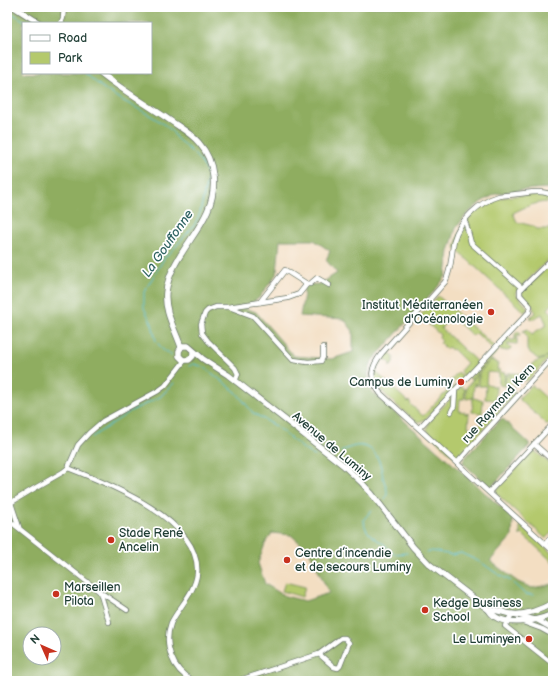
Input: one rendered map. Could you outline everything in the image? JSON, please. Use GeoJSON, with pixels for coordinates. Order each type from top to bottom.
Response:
{"type":"FeatureCollection","features":[{"type":"Feature","properties":{"kind":"street"},"geometry":{"type":"LineString","coordinates":[[14,7],[37,22]]}},
{"type":"Feature","properties":{"kind":"street"},"geometry":{"type":"LineString","coordinates":[[61,22],[64,7]]}},
{"type":"Feature","properties":{"kind":"street"},"geometry":{"type":"LineString","coordinates":[[102,74],[190,134],[204,149],[212,166],[214,186],[210,206],[203,221],[175,266],[168,284],[166,302],[168,311],[183,346]]}},
{"type":"Feature","properties":{"kind":"street"},"geometry":{"type":"LineString","coordinates":[[553,196],[544,192],[498,197],[480,206],[464,222],[455,238],[450,270],[445,282],[382,353],[374,364],[372,372],[376,386],[380,393],[553,551]]}},
{"type":"Feature","properties":{"kind":"street"},"geometry":{"type":"LineString","coordinates":[[464,222],[466,224],[471,242],[522,288]]}},
{"type":"Feature","properties":{"kind":"street"},"geometry":{"type":"LineString","coordinates":[[419,428],[529,312],[530,306],[520,295],[520,290],[553,258]]}},
{"type":"Feature","properties":{"kind":"street"},"geometry":{"type":"LineString","coordinates":[[260,302],[285,270],[307,284]]}},
{"type":"Feature","properties":{"kind":"street"},"geometry":{"type":"LineString","coordinates":[[235,381],[237,377],[236,371],[202,333],[201,324],[203,316],[208,310],[216,307],[228,307],[294,296],[299,294],[307,284],[310,284],[317,278],[329,285]]}},
{"type":"Feature","properties":{"kind":"street"},"geometry":{"type":"LineString","coordinates":[[228,307],[253,316],[293,360],[319,362],[322,357],[323,347]]}},
{"type":"Feature","properties":{"kind":"street"},"geometry":{"type":"LineString","coordinates":[[182,359],[192,358],[193,351],[190,346],[183,346]]}},
{"type":"Feature","properties":{"kind":"street"},"geometry":{"type":"LineString","coordinates":[[182,359],[178,352],[183,346]]}},
{"type":"Feature","properties":{"kind":"street","name":"Avenue de Luminy"},"geometry":{"type":"LineString","coordinates":[[193,351],[235,381],[354,476],[371,493],[413,547],[426,561],[489,610],[492,614],[508,620],[520,621],[537,620],[552,614],[553,628]]}},
{"type":"Feature","properties":{"kind":"street","name":"rue Raymond Kern"},"geometry":{"type":"LineString","coordinates":[[457,463],[553,357]]}},
{"type":"Feature","properties":{"kind":"street","name":"Avenue de Luminy"},"geometry":{"type":"LineString","coordinates":[[192,358],[203,359]]}},
{"type":"Feature","properties":{"kind":"street"},"geometry":{"type":"LineString","coordinates":[[19,527],[9,504],[68,468],[78,446],[95,428],[109,417],[165,386],[182,359]]}},
{"type":"Feature","properties":{"kind":"street"},"geometry":{"type":"LineString","coordinates":[[450,412],[454,406],[455,391]]}},
{"type":"Feature","properties":{"kind":"street"},"geometry":{"type":"LineString","coordinates":[[490,492],[553,424]]}},
{"type":"Feature","properties":{"kind":"street"},"geometry":{"type":"LineString","coordinates":[[534,444],[553,461]]}},
{"type":"Feature","properties":{"kind":"street"},"geometry":{"type":"LineString","coordinates":[[68,468],[135,497],[186,537],[195,556],[197,575],[192,588],[169,629],[168,641],[170,653],[174,663],[183,674],[193,681]]}},
{"type":"Feature","properties":{"kind":"street"},"geometry":{"type":"LineString","coordinates":[[7,518],[100,592],[124,610],[127,610]]}},
{"type":"Feature","properties":{"kind":"street"},"geometry":{"type":"LineString","coordinates":[[545,544],[553,536]]}},
{"type":"Feature","properties":{"kind":"street"},"geometry":{"type":"LineString","coordinates":[[100,592],[109,622]]}},
{"type":"Feature","properties":{"kind":"street","name":"Avenue de Luminy"},"geometry":{"type":"LineString","coordinates":[[512,614],[534,611],[553,603]]}},
{"type":"Feature","properties":{"kind":"street","name":"Avenue de Luminy"},"geometry":{"type":"LineString","coordinates":[[489,610],[537,620],[553,628]]}},
{"type":"Feature","properties":{"kind":"street"},"geometry":{"type":"LineString","coordinates":[[512,614],[505,626],[553,664]]}},
{"type":"Feature","properties":{"kind":"street","name":"Avenue de Luminy"},"geometry":{"type":"LineString","coordinates":[[520,621],[542,628],[553,635]]}},
{"type":"Feature","properties":{"kind":"street"},"geometry":{"type":"LineString","coordinates":[[237,681],[319,654],[342,638],[345,638],[350,643],[338,668],[334,667],[319,654]]}},
{"type":"Feature","properties":{"kind":"green space"},"geometry":{"type":"Polygon","coordinates":[[[7,7],[553,7],[553,192],[548,188],[520,190],[496,194],[481,202],[466,215],[456,228],[449,251],[446,276],[372,361],[368,374],[371,391],[513,518],[512,536],[490,561],[518,582],[532,588],[553,584],[553,681],[7,681],[7,7]],[[280,240],[277,273],[259,298],[244,308],[256,312],[294,356],[332,359],[353,352],[353,331],[344,319],[300,316],[304,294],[303,285],[320,284],[337,273],[326,260],[330,251],[314,240],[280,240]],[[272,533],[265,544],[258,563],[265,584],[285,596],[305,601],[329,593],[309,551],[291,535],[272,533]]]}},
{"type":"Feature","properties":{"kind":"green space"},"geometry":{"type":"Polygon","coordinates":[[[541,194],[547,195],[553,199],[553,203],[537,203],[513,213],[517,222],[533,226],[537,229],[553,229],[553,255],[515,293],[528,308],[524,312],[455,248],[460,233],[468,219],[486,203],[505,197],[541,194]]]}},
{"type":"Feature","properties":{"kind":"green space"},"geometry":{"type":"Polygon","coordinates":[[[549,267],[553,269],[553,303],[548,309],[553,314],[553,353],[545,357],[551,356],[528,380],[520,381],[514,386],[513,384],[516,381],[507,373],[528,374],[529,370],[532,369],[533,363],[544,359],[539,360],[527,350],[527,336],[523,331],[528,329],[532,335],[547,325],[542,314],[531,320],[530,317],[536,312],[522,295],[522,291],[549,267]]]}},
{"type":"Feature","properties":{"kind":"green space"},"geometry":{"type":"Polygon","coordinates":[[[438,296],[494,346],[492,348],[476,333],[473,336],[452,317],[441,328],[478,363],[466,377],[460,371],[467,363],[453,349],[452,350],[448,347],[446,349],[440,343],[442,341],[439,338],[440,335],[421,317],[418,319],[438,296]]]}},
{"type":"Feature","properties":{"kind":"green space"},"geometry":{"type":"Polygon","coordinates":[[[520,332],[520,335],[517,335],[517,344],[508,343],[508,346],[511,347],[510,350],[507,351],[498,349],[508,336],[510,340],[515,340],[515,334],[520,332]]]}},
{"type":"Feature","properties":{"kind":"green space"},"geometry":{"type":"Polygon","coordinates":[[[387,351],[394,357],[393,363],[389,366],[391,364],[384,358],[378,366],[376,372],[408,402],[409,401],[411,403],[410,404],[423,416],[451,387],[453,389],[458,383],[455,380],[447,390],[445,387],[458,372],[465,378],[426,419],[419,422],[416,421],[397,406],[383,392],[375,379],[374,372],[376,366],[387,351]]]}},
{"type":"Feature","properties":{"kind":"green space"},"geometry":{"type":"Polygon","coordinates":[[[495,351],[498,351],[471,380],[469,378],[495,351]]]}},
{"type":"Feature","properties":{"kind":"green space"},"geometry":{"type":"Polygon","coordinates":[[[491,360],[498,363],[497,370],[505,373],[504,386],[499,385],[499,373],[487,372],[486,384],[496,386],[495,400],[485,399],[486,386],[479,386],[479,373],[491,360]]]}},
{"type":"Feature","properties":{"kind":"green space"},"geometry":{"type":"Polygon","coordinates":[[[478,374],[477,386],[475,386],[474,383],[473,398],[466,399],[466,388],[478,374]]]}},
{"type":"Feature","properties":{"kind":"green space"},"geometry":{"type":"Polygon","coordinates":[[[506,374],[514,381],[511,384],[514,390],[514,395],[462,453],[453,456],[427,430],[429,422],[461,387],[465,389],[464,399],[460,399],[459,411],[465,412],[465,414],[469,413],[468,427],[476,429],[476,427],[480,428],[481,415],[489,416],[490,414],[494,414],[495,401],[503,402],[503,399],[507,399],[508,386],[505,386],[506,374]]]}},
{"type":"Feature","properties":{"kind":"green space"},"geometry":{"type":"Polygon","coordinates":[[[532,385],[553,404],[553,419],[549,424],[546,424],[520,400],[520,397],[532,385]]]}},
{"type":"Feature","properties":{"kind":"green space"},"geometry":{"type":"Polygon","coordinates":[[[473,398],[483,400],[482,413],[472,412],[473,398]]]}},
{"type":"Feature","properties":{"kind":"green space"},"geometry":{"type":"Polygon","coordinates":[[[502,418],[529,443],[529,446],[492,486],[488,486],[463,463],[464,459],[502,418]]]}},
{"type":"Feature","properties":{"kind":"green space"},"geometry":{"type":"Polygon","coordinates":[[[533,451],[553,466],[553,531],[546,538],[497,494],[496,490],[533,451]]]}},
{"type":"Feature","properties":{"kind":"green space"},"geometry":{"type":"Polygon","coordinates":[[[520,525],[553,554],[553,562],[522,534],[520,536],[520,525]]]}},
{"type":"Feature","properties":{"kind":"green space"},"geometry":{"type":"Polygon","coordinates":[[[285,582],[305,587],[302,597],[282,591],[285,582]]]}},
{"type":"Feature","properties":{"kind":"waterway","name":"La Gouffonne"},"geometry":{"type":"LineString","coordinates":[[7,10],[26,22]]}},
{"type":"Feature","properties":{"kind":"waterway","name":"La Gouffonne"},"geometry":{"type":"LineString","coordinates":[[86,74],[108,92],[148,114],[166,126],[199,160],[208,176],[200,213],[195,224],[165,257],[144,292],[144,308],[152,324],[156,341],[164,351],[168,352],[171,356]]}},
{"type":"Feature","properties":{"kind":"waterway","name":"La Gouffonne"},"geometry":{"type":"LineString","coordinates":[[189,366],[194,364],[204,367],[236,392],[253,413],[274,425],[305,450],[315,456]]}},
{"type":"Feature","properties":{"kind":"waterway"},"geometry":{"type":"LineString","coordinates":[[92,437],[131,411],[160,397],[174,383]]}},
{"type":"Feature","properties":{"kind":"waterway","name":"La Gouffonne"},"geometry":{"type":"LineString","coordinates":[[341,452],[352,447],[362,446],[371,449],[375,453],[387,488],[385,499]]}},
{"type":"Feature","properties":{"kind":"waterway","name":"La Gouffonne"},"geometry":{"type":"LineString","coordinates":[[372,510],[364,519],[364,524],[368,532],[394,554],[407,553]]}},
{"type":"Feature","properties":{"kind":"waterway","name":"La Gouffonne"},"geometry":{"type":"LineString","coordinates":[[427,552],[432,551],[452,555],[461,553],[482,563],[511,581],[525,594],[534,595]]}},
{"type":"Feature","properties":{"kind":"place","name":"Institut Méditerranéen d'Océanologie"},"geometry":{"type":"Point","coordinates":[491,312]}},
{"type":"Feature","properties":{"kind":"place","name":"Campus de Luminy"},"geometry":{"type":"Point","coordinates":[461,382]}},
{"type":"Feature","properties":{"kind":"place","name":"Stade René Ancelin"},"geometry":{"type":"Point","coordinates":[111,540]}},
{"type":"Feature","properties":{"kind":"place","name":"Centre d’incendie et de secours Luminy"},"geometry":{"type":"Point","coordinates":[287,560]}},
{"type":"Feature","properties":{"kind":"place","name":"Marseillen Pilota"},"geometry":{"type":"Point","coordinates":[56,594]}},
{"type":"Feature","properties":{"kind":"place","name":"Kedge Business School"},"geometry":{"type":"Point","coordinates":[425,610]}},
{"type":"Feature","properties":{"kind":"place","name":"Le Luminyen"},"geometry":{"type":"Point","coordinates":[529,639]}}]}
